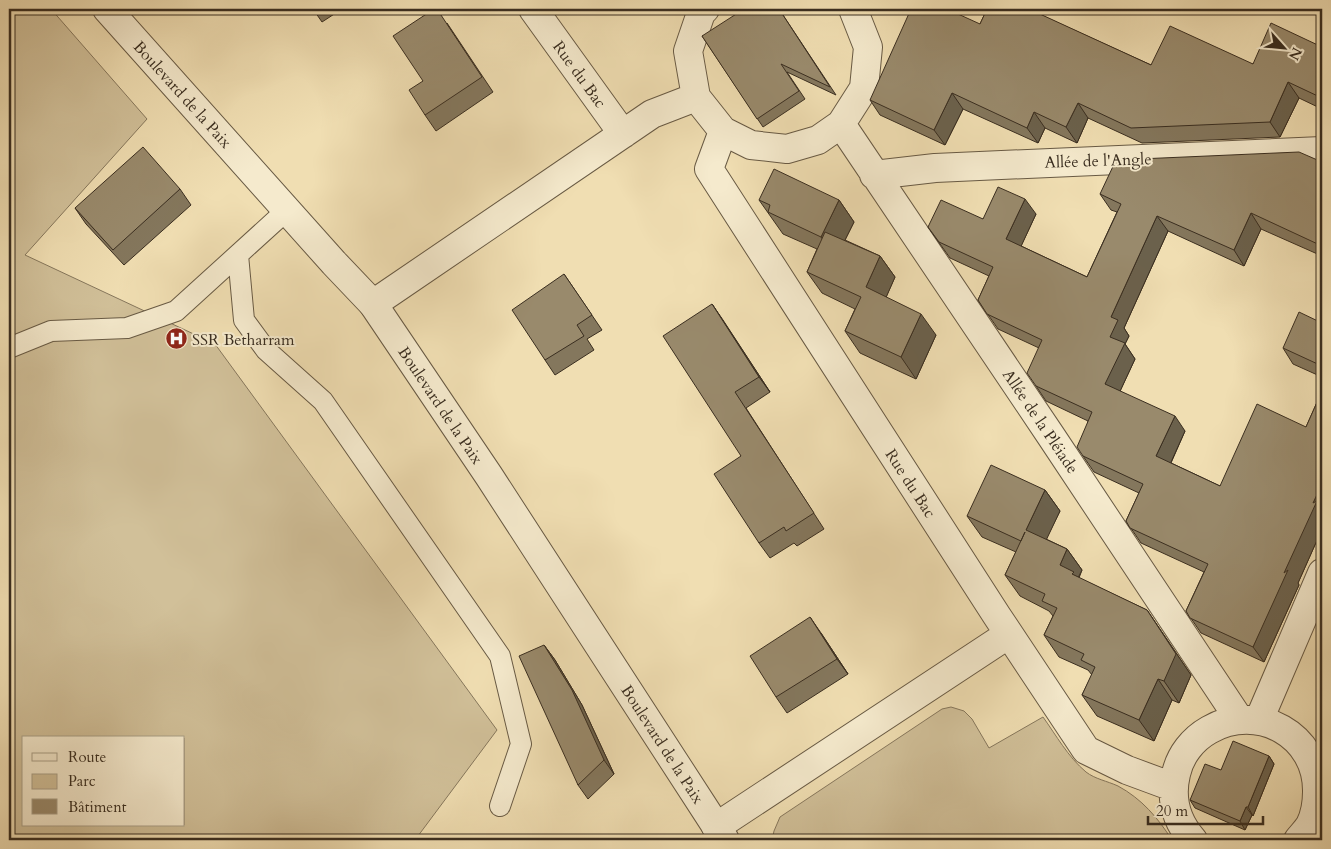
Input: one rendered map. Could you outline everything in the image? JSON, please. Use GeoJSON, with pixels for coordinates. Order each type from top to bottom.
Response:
{"type":"FeatureCollection","features":[{"type":"Feature","properties":{"kind":"street","name":"Boulevard de la Paix"},"geometry":{"type":"LineString","coordinates":[[107,9],[334,263],[374,304],[489,476],[720,834]]}},
{"type":"Feature","properties":{"kind":"street"},"geometry":{"type":"LineString","coordinates":[[705,9],[701,12],[688,50],[696,97],[723,131],[751,146],[787,149],[818,140],[841,124],[864,88],[868,47],[852,9]]}},
{"type":"Feature","properties":{"kind":"street","name":"Rue du Bac"},"geometry":{"type":"LineString","coordinates":[[536,10],[623,134]]}},
{"type":"Feature","properties":{"kind":"street"},"geometry":{"type":"LineString","coordinates":[[374,304],[652,114],[696,97]]}},
{"type":"Feature","properties":{"kind":"street","name":"Allée de la Pléiade"},"geometry":{"type":"LineString","coordinates":[[841,124],[1046,428],[1249,720]]}},
{"type":"Feature","properties":{"kind":"street","name":"Rue du Bac"},"geometry":{"type":"LineString","coordinates":[[723,131],[709,170],[1086,750],[1127,770],[1173,787]]}},
{"type":"Feature","properties":{"kind":"street","name":"Allée de l'Angle"},"geometry":{"type":"LineString","coordinates":[[874,174],[935,168],[1322,151]]}},
{"type":"Feature","properties":{"kind":"street"},"geometry":{"type":"LineString","coordinates":[[1249,720],[1322,573]]}},
{"type":"Feature","properties":{"kind":"street"},"geometry":{"type":"LineString","coordinates":[[720,834],[1009,634]]}},
{"type":"Feature","properties":{"kind":"street"},"geometry":{"type":"LineString","coordinates":[[1192,840],[1183,829],[1175,809],[1173,787],[1177,767],[1187,749],[1202,734],[1220,724],[1249,720],[1281,728],[1298,741],[1311,760],[1317,781],[1317,803],[1310,824],[1298,840]]}},
{"type":"Feature","properties":{"kind":"lane"},"geometry":{"type":"LineString","coordinates":[[9,348],[51,331],[127,328],[176,311],[287,210]]}},
{"type":"Feature","properties":{"kind":"lane"},"geometry":{"type":"LineString","coordinates":[[238,255],[244,320],[266,350],[324,401],[500,656],[521,744],[500,806]]}},
{"type":"Feature","properties":{"kind":"green space","name":"SSR Betharram"},"geometry":{"type":"Polygon","coordinates":[[[9,9],[51,9],[147,119],[25,255],[215,344],[497,730],[415,840],[9,840],[9,593],[12,589],[9,587],[9,9]]]}},
{"type":"Feature","properties":{"kind":"green space"},"geometry":{"type":"Polygon","coordinates":[[[951,707],[964,711],[972,719],[989,748],[1043,717],[1068,753],[1086,772],[1118,786],[1135,797],[1155,817],[1172,840],[772,840],[780,817],[942,709],[951,707]]]}},
{"type":"Feature","properties":{"kind":"building"},"geometry":{"type":"Polygon","coordinates":[[[434,9],[437,9],[482,77],[425,115],[409,90],[423,81],[393,36],[434,9]]]}},
{"type":"Feature","properties":{"kind":"building"},"geometry":{"type":"Polygon","coordinates":[[[744,9],[779,9],[830,87],[781,64],[799,91],[757,119],[702,36],[744,9]]]}},
{"type":"Feature","properties":{"kind":"building"},"geometry":{"type":"Polygon","coordinates":[[[911,9],[947,9],[980,24],[987,9],[1029,9],[1151,65],[1170,26],[1253,64],[1271,23],[1322,47],[1322,98],[1288,82],[1270,122],[1131,128],[1078,103],[1066,127],[1034,112],[1027,128],[952,93],[934,130],[870,100],[911,9]]]}},
{"type":"Feature","properties":{"kind":"building"},"geometry":{"type":"Polygon","coordinates":[[[143,147],[180,189],[113,250],[75,208],[143,147]]]}},
{"type":"Feature","properties":{"kind":"building"},"geometry":{"type":"Polygon","coordinates":[[[1299,152],[1322,162],[1322,246],[1251,213],[1234,250],[1157,216],[1111,317],[1118,320],[1110,337],[1125,343],[1105,384],[1175,416],[1156,456],[1220,486],[1257,404],[1306,427],[1322,391],[1322,484],[1313,503],[1317,501],[1284,573],[1288,570],[1253,647],[1190,618],[1186,611],[1208,564],[1130,528],[1126,521],[1143,484],[1083,456],[1077,447],[1092,412],[1036,386],[1027,373],[1042,340],[987,314],[978,300],[993,267],[939,242],[928,227],[941,200],[983,219],[998,187],[1025,199],[1006,239],[1087,277],[1121,204],[1100,194],[1116,160],[1299,152]]]}},
{"type":"Feature","properties":{"kind":"building"},"geometry":{"type":"Polygon","coordinates":[[[774,169],[839,200],[821,237],[768,212],[770,205],[759,200],[774,169]]]}},
{"type":"Feature","properties":{"kind":"building"},"geometry":{"type":"Polygon","coordinates":[[[825,232],[880,256],[866,287],[921,314],[901,357],[845,331],[861,297],[807,272],[825,232]]]}},
{"type":"Feature","properties":{"kind":"building"},"geometry":{"type":"Polygon","coordinates":[[[564,274],[592,315],[577,325],[584,336],[545,360],[512,310],[564,274]]]}},
{"type":"Feature","properties":{"kind":"building"},"geometry":{"type":"Polygon","coordinates":[[[712,304],[759,377],[735,392],[814,513],[786,531],[784,527],[759,543],[714,474],[741,456],[663,336],[712,304]]]}},
{"type":"Feature","properties":{"kind":"building"},"geometry":{"type":"Polygon","coordinates":[[[1299,312],[1322,323],[1322,366],[1283,348],[1299,312]]]}},
{"type":"Feature","properties":{"kind":"building"},"geometry":{"type":"Polygon","coordinates":[[[991,465],[1045,490],[1026,530],[1067,549],[1060,565],[1074,572],[1072,574],[1147,610],[1176,654],[1164,681],[1158,679],[1139,720],[1082,695],[1095,667],[1081,660],[1084,654],[1044,635],[1057,608],[1042,601],[1045,594],[1005,575],[1021,541],[967,516],[991,465]]]}},
{"type":"Feature","properties":{"kind":"building"},"geometry":{"type":"Polygon","coordinates":[[[810,617],[837,659],[776,697],[750,656],[810,617]]]}},
{"type":"Feature","properties":{"kind":"building"},"geometry":{"type":"Polygon","coordinates":[[[544,645],[572,690],[604,760],[578,785],[519,656],[544,645]]]}},
{"type":"Feature","properties":{"kind":"building"},"geometry":{"type":"Polygon","coordinates":[[[1233,741],[1269,756],[1248,807],[1246,807],[1240,821],[1190,800],[1205,764],[1221,770],[1233,741]]]}},
{"type":"Feature","properties":{"kind":"building"},"geometry":{"type":"Polygon","coordinates":[[[589,835],[594,840],[582,840],[589,835]]]}},
{"type":"Feature","properties":{"kind":"place","name":"SSR Betharram"},"geometry":{"type":"Point","coordinates":[176,339]}}]}
